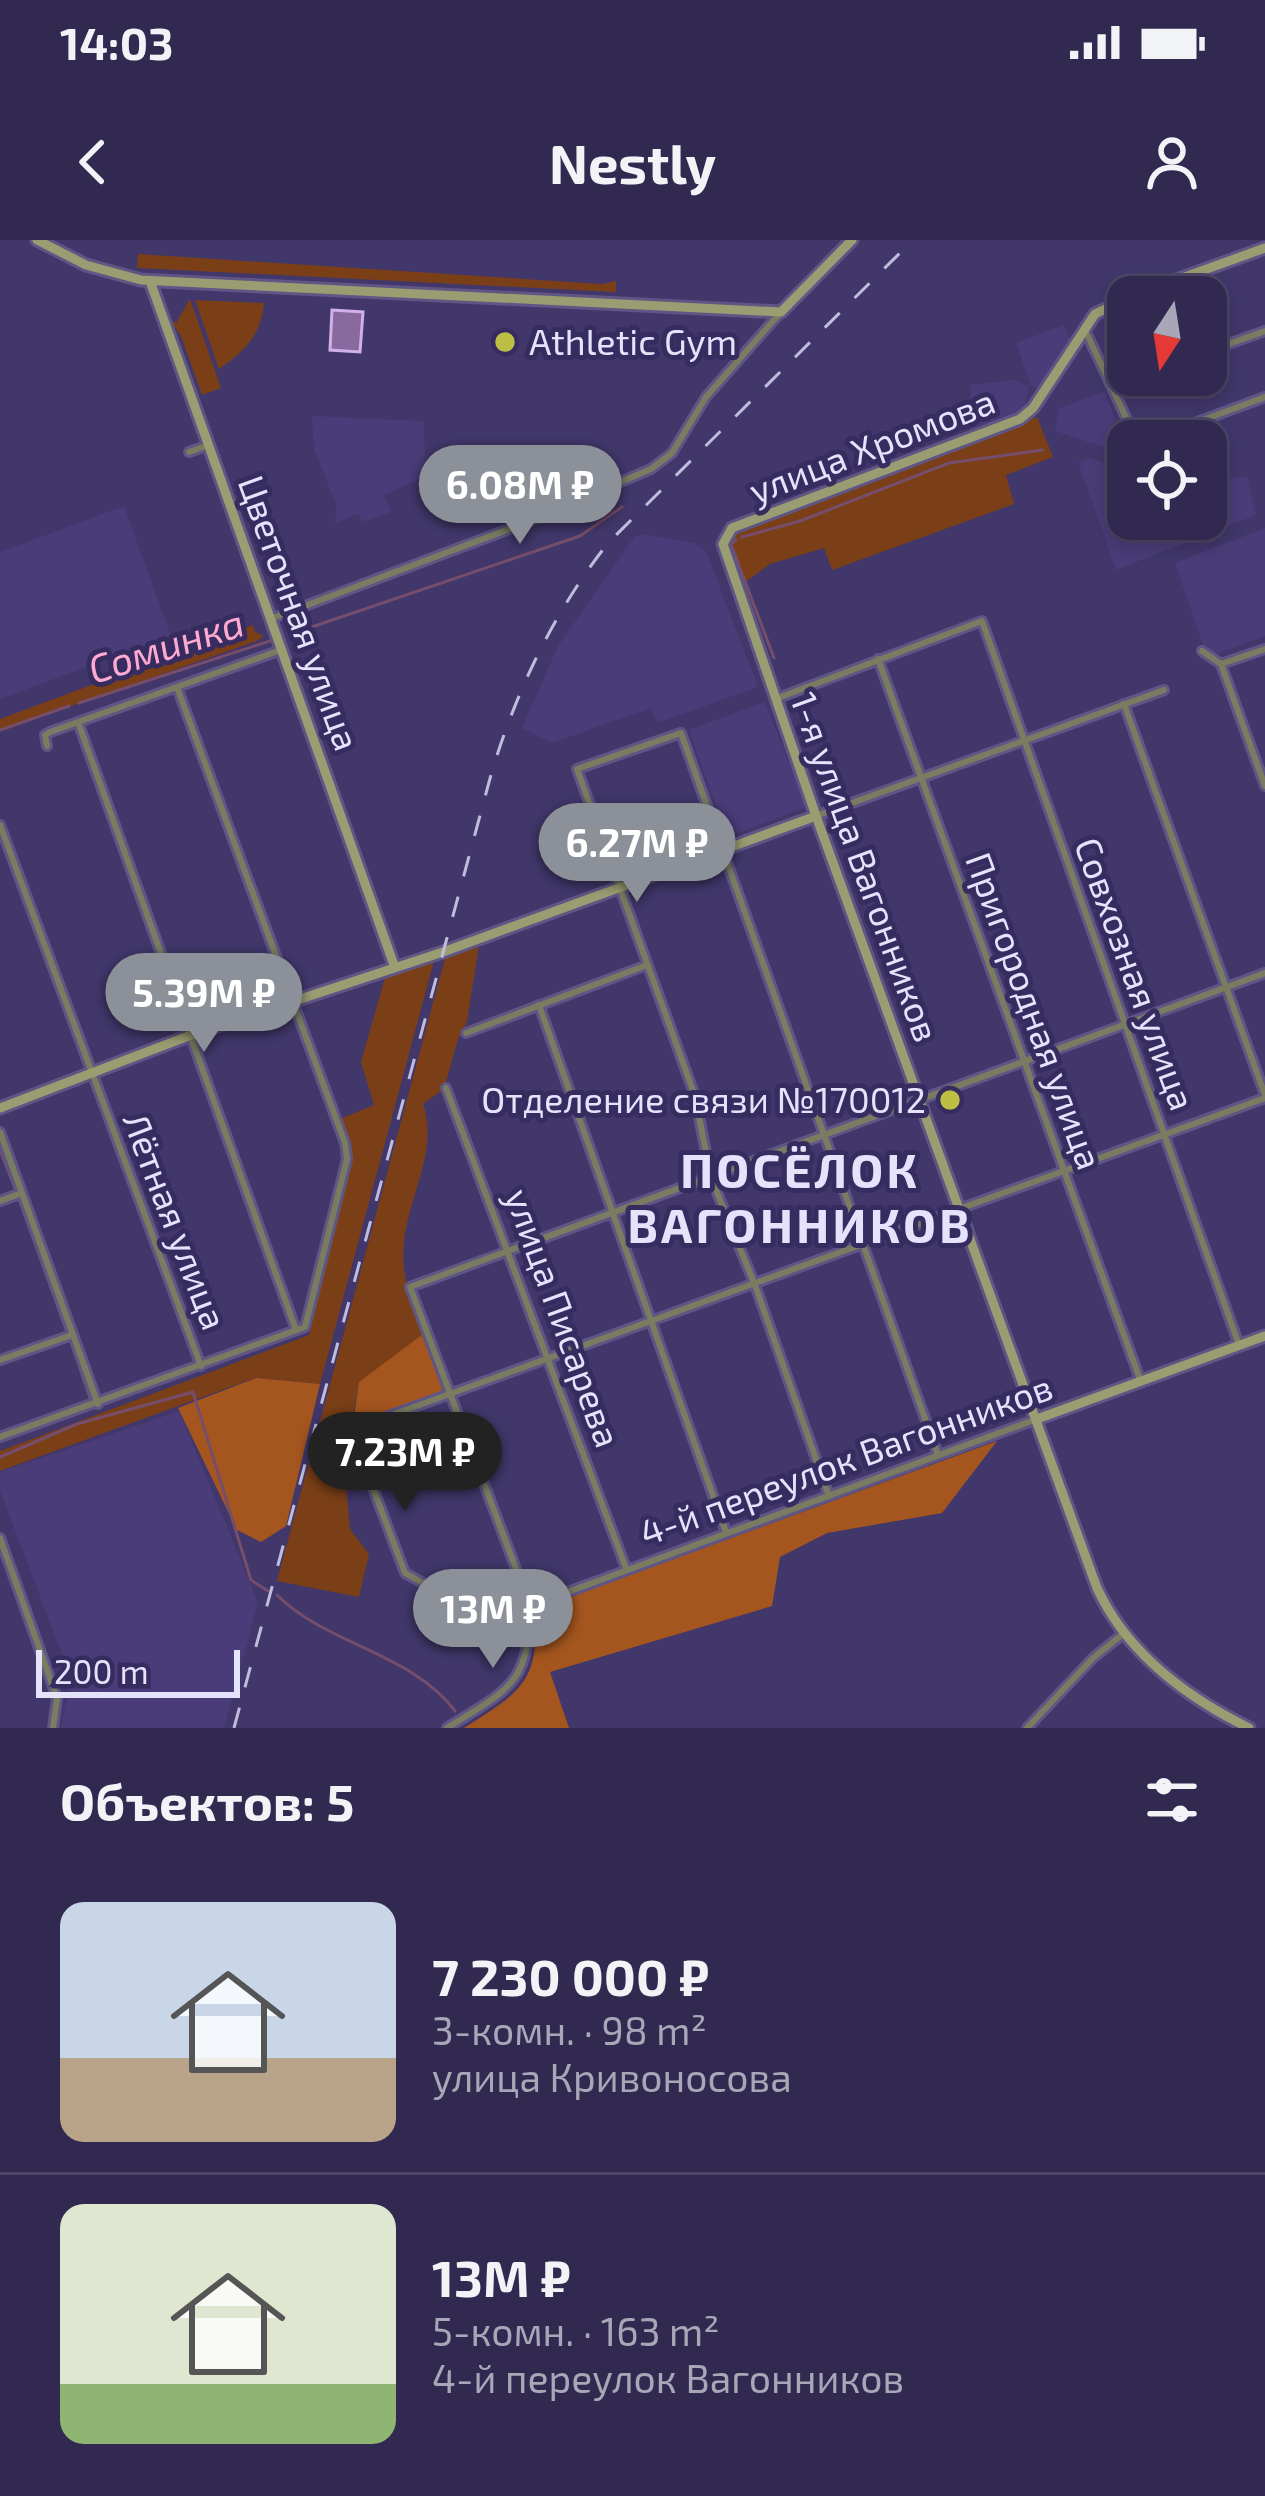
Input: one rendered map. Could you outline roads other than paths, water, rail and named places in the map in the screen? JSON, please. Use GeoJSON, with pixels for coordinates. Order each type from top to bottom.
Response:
{"type":"FeatureCollection","features":[{"type":"Feature","properties":{"kind":"main road"},"geometry":{"type":"LineString","coordinates":[[37,240],[86,265],[150,281],[781,312],[852,240]]}},
{"type":"Feature","properties":{"kind":"main road","name":"улица Хромова"},"geometry":{"type":"LineString","coordinates":[[1187,276],[1265,248]]}},
{"type":"Feature","properties":{"kind":"main road","name":"Цветочная улица"},"geometry":{"type":"LineString","coordinates":[[150,281],[394,964]]}},
{"type":"Feature","properties":{"kind":"main road","name":"улица Хромова"},"geometry":{"type":"LineString","coordinates":[[725,535],[732,528],[1020,419],[1034,408],[1084,329],[1107,305]]}},
{"type":"Feature","properties":{"kind":"main road","name":"1-я улица Вагонников"},"geometry":{"type":"LineString","coordinates":[[725,535],[724,548],[816,816],[1096,1588],[1123,1634],[1169,1677],[1250,1728]]}},
{"type":"Feature","properties":{"kind":"main road"},"geometry":{"type":"LineString","coordinates":[[0,1108],[191,1035],[394,964],[442,952],[816,816]]}},
{"type":"Feature","properties":{"kind":"main road","name":"4-й переулок Вагонников"},"geometry":{"type":"LineString","coordinates":[[1037,1419],[1265,1336]]}},
{"type":"Feature","properties":{"kind":"street"},"geometry":{"type":"LineString","coordinates":[[273,617],[520,525],[651,469],[672,453],[706,397],[781,312]]}},
{"type":"Feature","properties":{"kind":"street"},"geometry":{"type":"LineString","coordinates":[[1084,329],[1107,372]]}},
{"type":"Feature","properties":{"kind":"street"},"geometry":{"type":"LineString","coordinates":[[1227,345],[1265,331]]}},
{"type":"Feature","properties":{"kind":"street"},"geometry":{"type":"LineString","coordinates":[[1200,420],[1265,397]]}},
{"type":"Feature","properties":{"kind":"street"},"geometry":{"type":"LineString","coordinates":[[189,452],[209,445]]}},
{"type":"Feature","properties":{"kind":"street","name":"Совхозная улица"},"geometry":{"type":"LineString","coordinates":[[878,658],[982,621],[1239,1345]]}},
{"type":"Feature","properties":{"kind":"street"},"geometry":{"type":"LineString","coordinates":[[47,746],[44,735],[284,649]]}},
{"type":"Feature","properties":{"kind":"street"},"geometry":{"type":"LineString","coordinates":[[1221,664],[1265,649]]}},
{"type":"Feature","properties":{"kind":"street"},"geometry":{"type":"LineString","coordinates":[[1202,651],[1221,664],[1265,786]]}},
{"type":"Feature","properties":{"kind":"street"},"geometry":{"type":"LineString","coordinates":[[775,699],[878,658]]}},
{"type":"Feature","properties":{"kind":"street","name":"Пригородная улица"},"geometry":{"type":"LineString","coordinates":[[878,658],[1141,1382]]}},
{"type":"Feature","properties":{"kind":"street"},"geometry":{"type":"LineString","coordinates":[[178,690],[293,999],[347,1160],[301,1328]]}},
{"type":"Feature","properties":{"kind":"street"},"geometry":{"type":"LineString","coordinates":[[816,816],[1164,690]]}},
{"type":"Feature","properties":{"kind":"street"},"geometry":{"type":"LineString","coordinates":[[455,1591],[432,1588],[404,1573],[356,1443],[356,1427],[650,1324],[1265,1096],[1124,704]]}},
{"type":"Feature","properties":{"kind":"street"},"geometry":{"type":"LineString","coordinates":[[78,722],[301,1328]]}},
{"type":"Feature","properties":{"kind":"street"},"geometry":{"type":"LineString","coordinates":[[829,1496],[755,1285],[711,1178],[695,1096],[577,769],[681,733],[938,1455]]}},
{"type":"Feature","properties":{"kind":"street","name":"Лётная улица"},"geometry":{"type":"LineString","coordinates":[[0,825],[201,1366]]}},
{"type":"Feature","properties":{"kind":"street"},"geometry":{"type":"LineString","coordinates":[[466,1034],[647,965]]}},
{"type":"Feature","properties":{"kind":"street"},"geometry":{"type":"LineString","coordinates":[[447,1728],[498,1695],[522,1671],[530,1650],[530,1606],[410,1287],[1265,973]]}},
{"type":"Feature","properties":{"kind":"street"},"geometry":{"type":"LineString","coordinates":[[539,1006],[726,1532]]}},
{"type":"Feature","properties":{"kind":"street","name":"улица Писарева"},"geometry":{"type":"LineString","coordinates":[[446,1088],[626,1568]]}},
{"type":"Feature","properties":{"kind":"street"},"geometry":{"type":"LineString","coordinates":[[0,1132],[98,1404]]}},
{"type":"Feature","properties":{"kind":"street"},"geometry":{"type":"LineString","coordinates":[[0,1201],[22,1193]]}},
{"type":"Feature","properties":{"kind":"street"},"geometry":{"type":"LineString","coordinates":[[0,1437],[301,1328]]}},
{"type":"Feature","properties":{"kind":"street"},"geometry":{"type":"LineString","coordinates":[[0,1360],[72,1335]]}},
{"type":"Feature","properties":{"kind":"street","name":"4-й переулок Вагонников"},"geometry":{"type":"LineString","coordinates":[[530,1606],[1037,1419]]}},
{"type":"Feature","properties":{"kind":"street"},"geometry":{"type":"LineString","coordinates":[[0,1538],[57,1698],[53,1728]]}},
{"type":"Feature","properties":{"kind":"street"},"geometry":{"type":"LineString","coordinates":[[1027,1728],[1093,1658],[1123,1634]]}},
{"type":"Feature","properties":{"kind":"waterway"},"geometry":{"type":"LineString","coordinates":[[742,537],[800,521],[949,463],[1043,450]]}},
{"type":"Feature","properties":{"kind":"waterway","name":"Соминка"},"geometry":{"type":"LineString","coordinates":[[291,634],[580,536],[622,507]]}},
{"type":"Feature","properties":{"kind":"waterway"},"geometry":{"type":"LineString","coordinates":[[736,540],[731,544],[774,658]]}},
{"type":"Feature","properties":{"kind":"waterway","name":"Соминка"},"geometry":{"type":"LineString","coordinates":[[79,703],[270,641]]}},
{"type":"Feature","properties":{"kind":"waterway","name":"Соминка"},"geometry":{"type":"LineString","coordinates":[[0,730],[69,706]]}},
{"type":"Feature","properties":{"kind":"waterway"},"geometry":{"type":"LineString","coordinates":[[0,1150],[16,1191]]}},
{"type":"Feature","properties":{"kind":"waterway"},"geometry":{"type":"LineString","coordinates":[[19,1199],[67,1332]]}},
{"type":"Feature","properties":{"kind":"waterway"},"geometry":{"type":"LineString","coordinates":[[70,1339],[90,1398]]}},
{"type":"Feature","properties":{"kind":"waterway"},"geometry":{"type":"LineString","coordinates":[[0,1457],[77,1424],[193,1392],[251,1580],[268,1591]]}},
{"type":"Feature","properties":{"kind":"waterway"},"geometry":{"type":"LineString","coordinates":[[277,1595],[320,1626],[416,1675],[455,1711]]}},
{"type":"Feature","properties":{"kind":"railway"},"geometry":{"type":"LineString","coordinates":[[234,1728],[492,771],[526,680],[554,623],[608,543],[913,240]]}},
{"type":"Feature","properties":{"kind":"place","name":"Athletic Gym"},"geometry":{"type":"Point","coordinates":[505,342]}},
{"type":"Feature","properties":{"kind":"place","name":"Отделение связи №170012"},"geometry":{"type":"Point","coordinates":[950,1100]}},
{"type":"Feature","properties":{"kind":"district","name":"ПОСЁЛОК ВАГОННИКОВ"},"geometry":{"type":"Point","coordinates":[800,1198]}}]}
